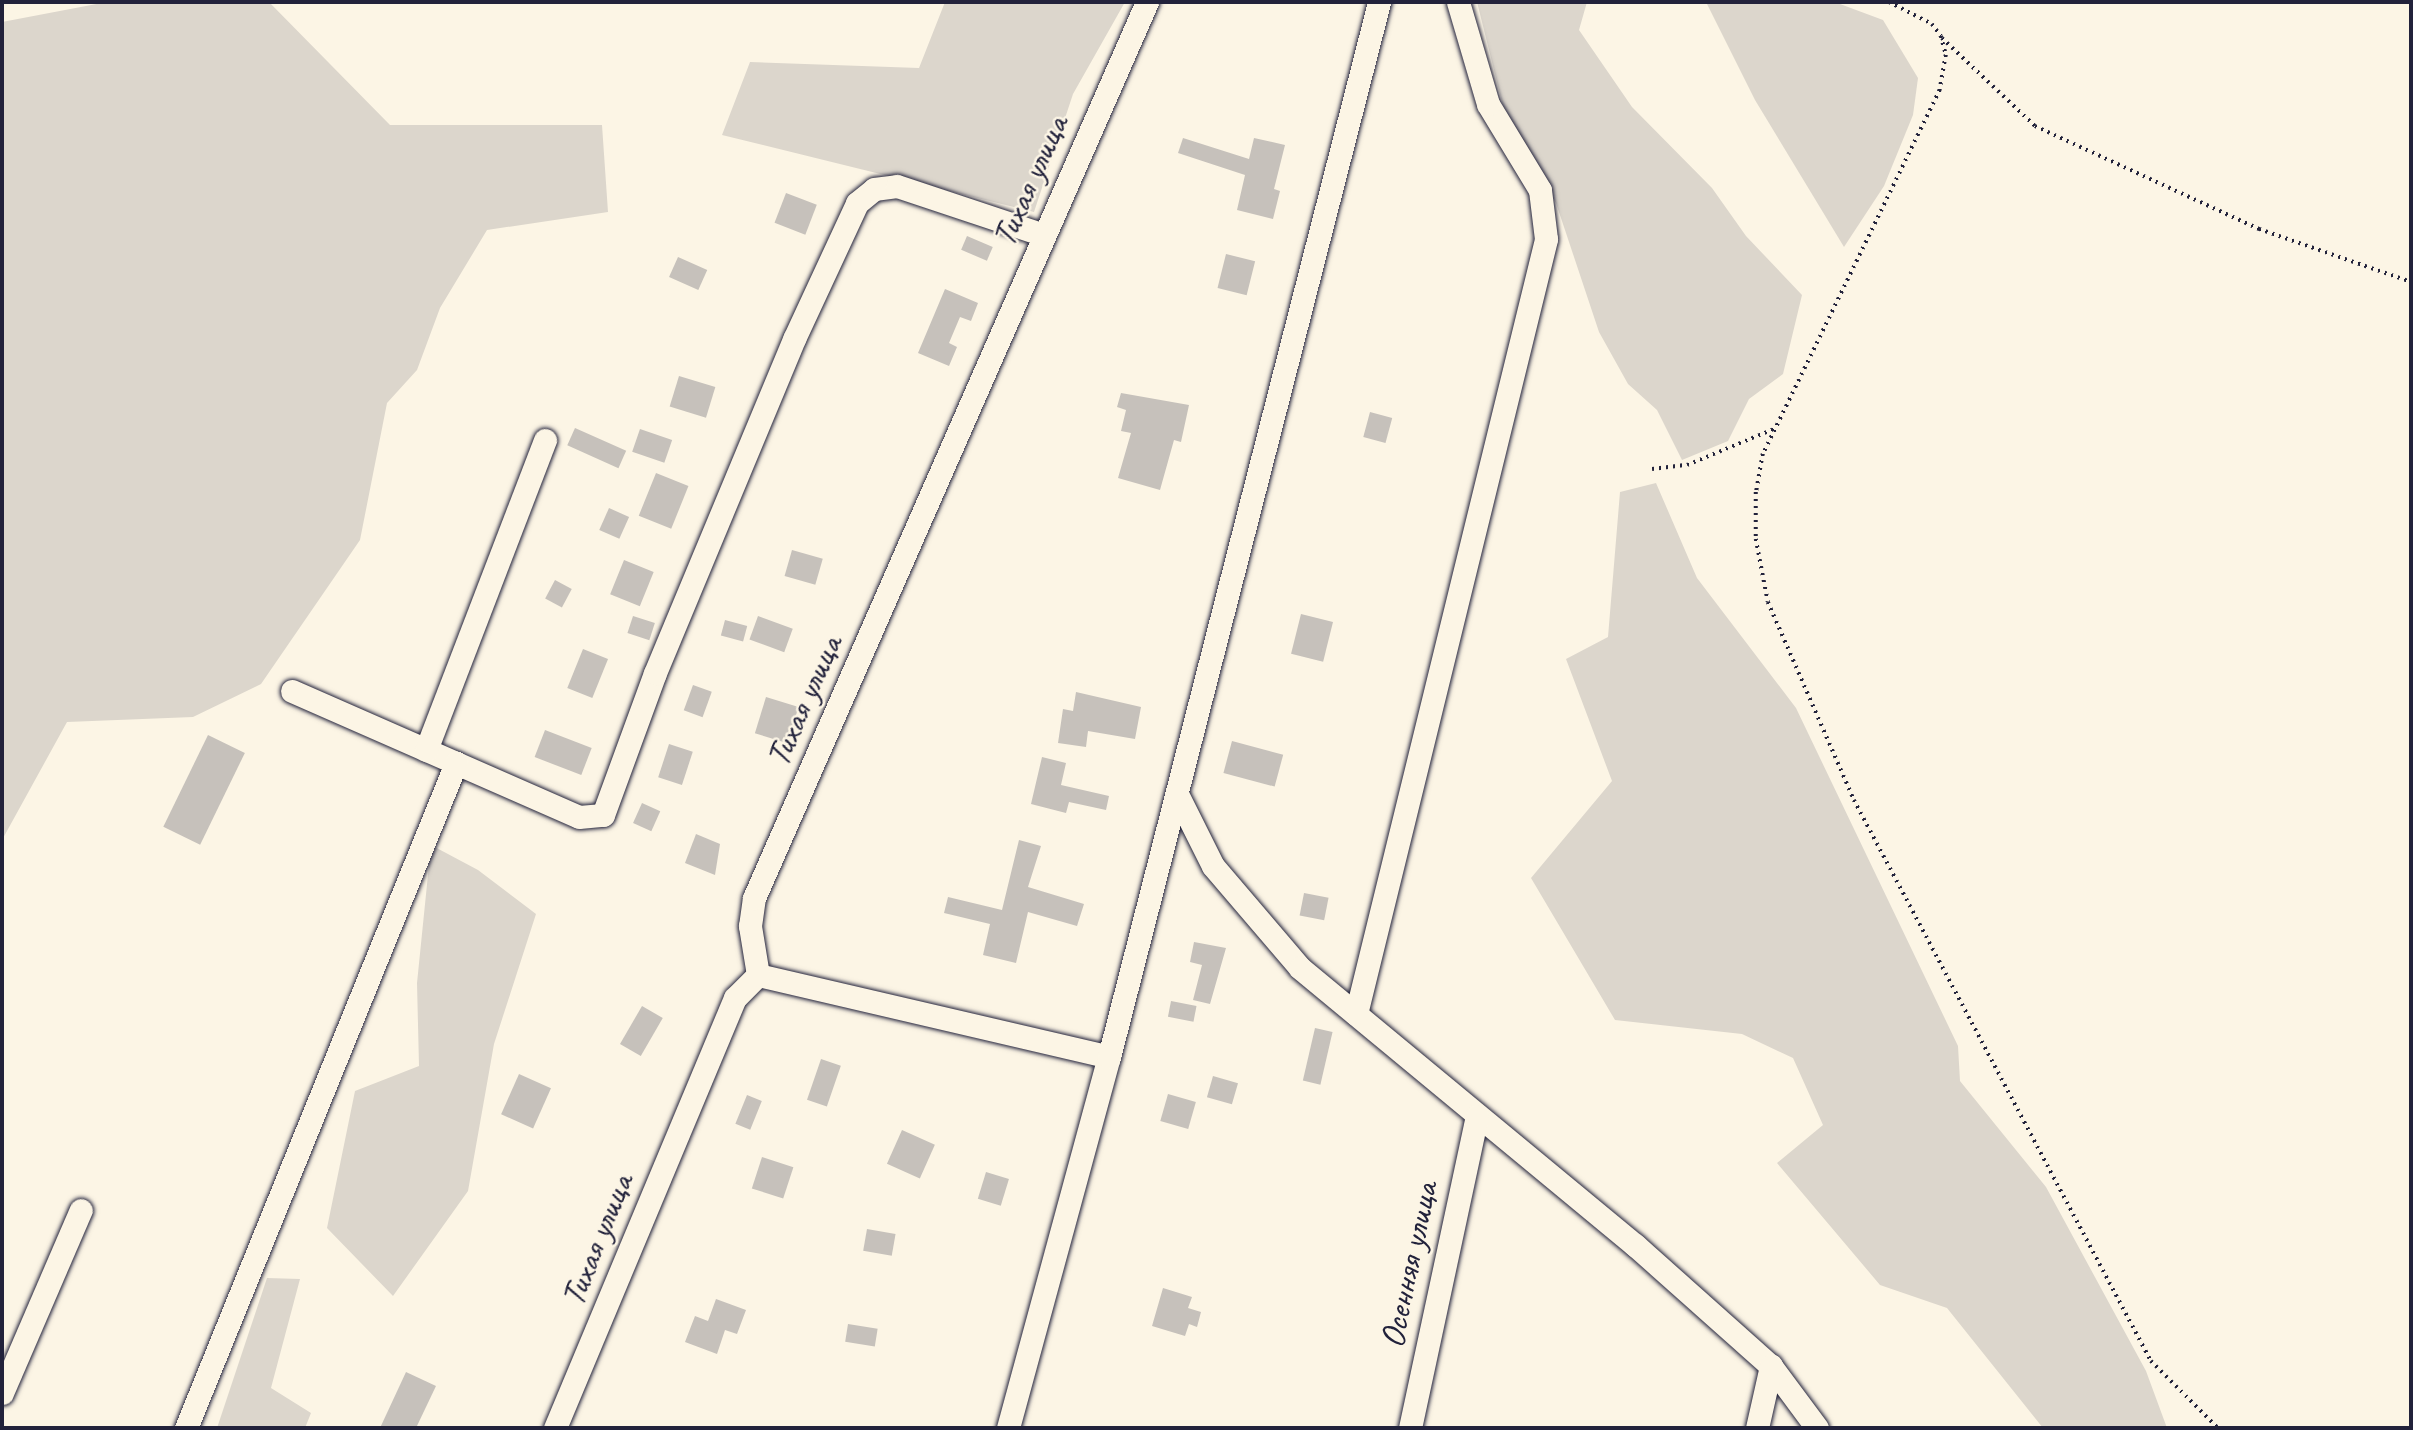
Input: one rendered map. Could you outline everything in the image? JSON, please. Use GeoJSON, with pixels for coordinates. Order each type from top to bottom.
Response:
{"type":"FeatureCollection","features":[{"type":"Feature","properties":{"kind":"street","name":"Тихая улица"},"geometry":{"type":"LineString","coordinates":[[555,1428],[735,998],[758,975],[750,926],[754,898],[856,674],[1147,2]]}},
{"type":"Feature","properties":{"kind":"street"},"geometry":{"type":"LineString","coordinates":[[1008,1428],[1109,1057],[1379,2]]}},
{"type":"Feature","properties":{"kind":"street"},"geometry":{"type":"LineString","coordinates":[[1356,1014],[1546,239],[1540,191],[1488,104],[1458,2]]}},
{"type":"Feature","properties":{"kind":"street"},"geometry":{"type":"LineString","coordinates":[[292,691],[579,817],[595,818],[609,809],[655,673],[794,338],[865,195],[884,186],[897,186],[1044,235]]}},
{"type":"Feature","properties":{"kind":"street"},"geometry":{"type":"LineString","coordinates":[[425,750],[545,440]]}},
{"type":"Feature","properties":{"kind":"street"},"geometry":{"type":"LineString","coordinates":[[186,1428],[456,763]]}},
{"type":"Feature","properties":{"kind":"street"},"geometry":{"type":"LineString","coordinates":[[1177,794],[1213,866],[1244,907],[1300,968],[1635,1245],[1771,1366],[1817,1428]]}},
{"type":"Feature","properties":{"kind":"street"},"geometry":{"type":"LineString","coordinates":[[758,975],[1109,1057]]}},
{"type":"Feature","properties":{"kind":"street","name":"Осенняя улица"},"geometry":{"type":"LineString","coordinates":[[1410,1428],[1477,1116]]}},
{"type":"Feature","properties":{"kind":"street"},"geometry":{"type":"LineString","coordinates":[[2,1394],[81,1210]]}},
{"type":"Feature","properties":{"kind":"street"},"geometry":{"type":"LineString","coordinates":[[1757,1428],[1771,1366]]}},
{"type":"Feature","properties":{"kind":"path"},"geometry":{"type":"LineString","coordinates":[[1889,2],[1932,24],[1941,37],[2035,126],[2259,229],[2411,282]]}},
{"type":"Feature","properties":{"kind":"path"},"geometry":{"type":"LineString","coordinates":[[1941,37],[1946,55],[1940,90],[1763,454],[1756,492],[1756,538],[1768,602],[1849,787],[2151,1361],[2218,1428]]}},
{"type":"Feature","properties":{"kind":"path"},"geometry":{"type":"LineString","coordinates":[[1653,469],[1687,465],[1776,428]]}},
{"type":"Feature","properties":{"kind":"shaded area"},"geometry":{"type":"Polygon","coordinates":[[[107,2],[269,2],[390,125],[602,125],[608,212],[487,230],[440,308],[417,370],[387,403],[360,540],[261,684],[193,717],[67,722],[2,840],[2,22],[107,2]]]}},
{"type":"Feature","properties":{"kind":"shaded area"},"geometry":{"type":"Polygon","coordinates":[[[945,2],[1125,2],[1073,94],[1034,212],[722,135],[750,62],[919,68],[945,2]]]}},
{"type":"Feature","properties":{"kind":"shaded area"},"geometry":{"type":"Polygon","coordinates":[[[1477,2],[1587,2],[1579,30],[1632,107],[1712,188],[1746,236],[1802,295],[1783,374],[1749,399],[1728,441],[1682,460],[1657,410],[1628,384],[1599,332],[1556,203],[1516,140],[1505,114],[1477,2]]]}},
{"type":"Feature","properties":{"kind":"shaded area"},"geometry":{"type":"Polygon","coordinates":[[[1706,2],[1840,4],[1883,20],[1918,78],[1913,115],[1884,186],[1844,247],[1755,100],[1706,2]]]}},
{"type":"Feature","properties":{"kind":"shaded area"},"geometry":{"type":"Polygon","coordinates":[[[1656,483],[1697,578],[1796,708],[1958,1046],[1960,1081],[2046,1187],[2146,1371],[2167,1428],[2043,1428],[1947,1308],[1880,1285],[1777,1163],[1823,1125],[1793,1058],[1742,1034],[1615,1020],[1531,878],[1612,781],[1566,659],[1608,637],[1620,492],[1656,483]]]}},
{"type":"Feature","properties":{"kind":"shaded area"},"geometry":{"type":"Polygon","coordinates":[[[431,845],[478,870],[536,914],[494,1044],[468,1191],[393,1296],[327,1228],[355,1091],[419,1066],[417,983],[431,845]]]}},
{"type":"Feature","properties":{"kind":"shaded area"},"geometry":{"type":"Polygon","coordinates":[[[267,1278],[300,1279],[271,1388],[311,1413],[305,1428],[217,1428],[267,1278]]]}},
{"type":"Feature","properties":{"kind":"building"},"geometry":{"type":"Polygon","coordinates":[[[1183,138],[1249,159],[1254,138],[1285,145],[1274,189],[1280,191],[1273,219],[1237,210],[1245,175],[1178,153],[1183,138]]]}},
{"type":"Feature","properties":{"kind":"building"},"geometry":{"type":"Polygon","coordinates":[[[786,193],[817,205],[805,235],[775,223],[786,193]]]}},
{"type":"Feature","properties":{"kind":"building"},"geometry":{"type":"Polygon","coordinates":[[[967,236],[993,247],[987,261],[961,250],[967,236]]]}},
{"type":"Feature","properties":{"kind":"building"},"geometry":{"type":"Polygon","coordinates":[[[1226,254],[1255,261],[1247,295],[1218,288],[1226,254]]]}},
{"type":"Feature","properties":{"kind":"building"},"geometry":{"type":"Polygon","coordinates":[[[678,257],[707,270],[698,290],[669,277],[678,257]]]}},
{"type":"Feature","properties":{"kind":"building"},"geometry":{"type":"Polygon","coordinates":[[[945,289],[978,303],[971,321],[960,317],[949,343],[957,347],[949,366],[918,353],[945,289]]]}},
{"type":"Feature","properties":{"kind":"building"},"geometry":{"type":"Polygon","coordinates":[[[679,376],[715,387],[706,418],[670,407],[679,376]]]}},
{"type":"Feature","properties":{"kind":"building"},"geometry":{"type":"Polygon","coordinates":[[[1121,393],[1189,405],[1181,442],[1174,440],[1160,490],[1118,478],[1131,433],[1121,431],[1126,410],[1117,407],[1121,393]]]}},
{"type":"Feature","properties":{"kind":"building"},"geometry":{"type":"Polygon","coordinates":[[[1370,412],[1392,418],[1385,443],[1363,437],[1370,412]]]}},
{"type":"Feature","properties":{"kind":"building"},"geometry":{"type":"Polygon","coordinates":[[[575,428],[626,451],[618,468],[567,445],[575,428]]]}},
{"type":"Feature","properties":{"kind":"building"},"geometry":{"type":"Polygon","coordinates":[[[640,429],[672,440],[664,463],[632,452],[640,429]]]}},
{"type":"Feature","properties":{"kind":"building"},"geometry":{"type":"Polygon","coordinates":[[[656,473],[688,486],[671,529],[639,516],[656,473]]]}},
{"type":"Feature","properties":{"kind":"building"},"geometry":{"type":"Polygon","coordinates":[[[609,508],[629,517],[619,539],[599,530],[609,508]]]}},
{"type":"Feature","properties":{"kind":"building"},"geometry":{"type":"Polygon","coordinates":[[[792,550],[823,559],[815,585],[785,576],[792,550]]]}},
{"type":"Feature","properties":{"kind":"building"},"geometry":{"type":"Polygon","coordinates":[[[624,560],[654,572],[640,606],[610,594],[624,560]]]}},
{"type":"Feature","properties":{"kind":"building"},"geometry":{"type":"Polygon","coordinates":[[[555,580],[572,589],[562,607],[545,599],[555,580]]]}},
{"type":"Feature","properties":{"kind":"building"},"geometry":{"type":"Polygon","coordinates":[[[1301,614],[1333,622],[1323,662],[1291,654],[1301,614]]]}},
{"type":"Feature","properties":{"kind":"building"},"geometry":{"type":"Polygon","coordinates":[[[633,616],[655,623],[649,640],[627,633],[633,616]]]}},
{"type":"Feature","properties":{"kind":"building"},"geometry":{"type":"Polygon","coordinates":[[[758,616],[793,629],[784,652],[749,639],[758,616]]]}},
{"type":"Feature","properties":{"kind":"building"},"geometry":{"type":"Polygon","coordinates":[[[725,620],[747,626],[743,641],[721,635],[725,620]]]}},
{"type":"Feature","properties":{"kind":"building"},"geometry":{"type":"Polygon","coordinates":[[[583,649],[608,659],[592,698],[567,688],[583,649]]]}},
{"type":"Feature","properties":{"kind":"building"},"geometry":{"type":"Polygon","coordinates":[[[693,685],[712,692],[703,717],[684,710],[693,685]]]}},
{"type":"Feature","properties":{"kind":"building"},"geometry":{"type":"Polygon","coordinates":[[[1076,692],[1141,707],[1135,739],[1088,731],[1086,747],[1058,743],[1063,709],[1073,711],[1076,692]]]}},
{"type":"Feature","properties":{"kind":"building"},"geometry":{"type":"Polygon","coordinates":[[[766,697],[799,707],[787,743],[755,733],[766,697]]]}},
{"type":"Feature","properties":{"kind":"building"},"geometry":{"type":"Polygon","coordinates":[[[545,730],[592,748],[581,775],[535,757],[545,730]]]}},
{"type":"Feature","properties":{"kind":"building"},"geometry":{"type":"Polygon","coordinates":[[[208,735],[245,753],[200,845],[163,827],[208,735]]]}},
{"type":"Feature","properties":{"kind":"building"},"geometry":{"type":"Polygon","coordinates":[[[1232,741],[1283,755],[1275,787],[1223,773],[1232,741]]]}},
{"type":"Feature","properties":{"kind":"building"},"geometry":{"type":"Polygon","coordinates":[[[669,744],[693,752],[682,785],[658,777],[669,744]]]}},
{"type":"Feature","properties":{"kind":"building"},"geometry":{"type":"Polygon","coordinates":[[[1042,757],[1066,763],[1061,785],[1109,796],[1106,810],[1069,802],[1066,813],[1031,804],[1042,757]]]}},
{"type":"Feature","properties":{"kind":"building"},"geometry":{"type":"Polygon","coordinates":[[[642,803],[660,811],[651,831],[633,823],[642,803]]]}},
{"type":"Feature","properties":{"kind":"building"},"geometry":{"type":"Polygon","coordinates":[[[696,834],[720,844],[715,875],[685,863],[696,834]]]}},
{"type":"Feature","properties":{"kind":"building"},"geometry":{"type":"Polygon","coordinates":[[[1019,840],[1041,846],[1028,887],[1084,904],[1077,926],[1028,912],[1016,963],[983,955],[990,924],[944,913],[948,897],[1002,910],[1019,840]]]}},
{"type":"Feature","properties":{"kind":"building"},"geometry":{"type":"Polygon","coordinates":[[[1304,893],[1329,898],[1324,920],[1300,916],[1304,893]]]}},
{"type":"Feature","properties":{"kind":"building"},"geometry":{"type":"Polygon","coordinates":[[[1194,942],[1226,948],[1210,1004],[1193,1000],[1202,965],[1190,962],[1194,942]]]}},
{"type":"Feature","properties":{"kind":"building"},"geometry":{"type":"Polygon","coordinates":[[[1171,1001],[1197,1006],[1193,1022],[1168,1017],[1171,1001]]]}},
{"type":"Feature","properties":{"kind":"building"},"geometry":{"type":"Polygon","coordinates":[[[642,1006],[663,1018],[641,1056],[620,1044],[642,1006]]]}},
{"type":"Feature","properties":{"kind":"building"},"geometry":{"type":"Polygon","coordinates":[[[1315,1028],[1333,1032],[1320,1085],[1303,1081],[1315,1028]]]}},
{"type":"Feature","properties":{"kind":"building"},"geometry":{"type":"Polygon","coordinates":[[[821,1059],[841,1066],[827,1106],[807,1100],[821,1059]]]}},
{"type":"Feature","properties":{"kind":"building"},"geometry":{"type":"Polygon","coordinates":[[[519,1074],[551,1088],[533,1128],[501,1114],[519,1074]]]}},
{"type":"Feature","properties":{"kind":"building"},"geometry":{"type":"Polygon","coordinates":[[[1213,1076],[1238,1083],[1232,1104],[1207,1097],[1213,1076]]]}},
{"type":"Feature","properties":{"kind":"building"},"geometry":{"type":"Polygon","coordinates":[[[1168,1094],[1196,1102],[1188,1129],[1160,1121],[1168,1094]]]}},
{"type":"Feature","properties":{"kind":"building"},"geometry":{"type":"Polygon","coordinates":[[[747,1095],[762,1101],[750,1130],[735,1124],[747,1095]]]}},
{"type":"Feature","properties":{"kind":"building"},"geometry":{"type":"Polygon","coordinates":[[[902,1130],[935,1145],[920,1178],[887,1164],[902,1130]]]}},
{"type":"Feature","properties":{"kind":"building"},"geometry":{"type":"Polygon","coordinates":[[[762,1157],[793,1167],[783,1199],[752,1188],[762,1157]]]}},
{"type":"Feature","properties":{"kind":"building"},"geometry":{"type":"Polygon","coordinates":[[[986,1172],[1009,1179],[1001,1206],[978,1199],[986,1172]]]}},
{"type":"Feature","properties":{"kind":"building"},"geometry":{"type":"Polygon","coordinates":[[[867,1229],[896,1234],[892,1256],[863,1251],[867,1229]]]}},
{"type":"Feature","properties":{"kind":"building"},"geometry":{"type":"Polygon","coordinates":[[[1163,1288],[1192,1297],[1188,1308],[1201,1312],[1197,1327],[1189,1324],[1185,1336],[1152,1326],[1163,1288]]]}},
{"type":"Feature","properties":{"kind":"building"},"geometry":{"type":"Polygon","coordinates":[[[716,1299],[746,1310],[737,1334],[725,1330],[717,1354],[685,1342],[695,1316],[708,1321],[716,1299]]]}},
{"type":"Feature","properties":{"kind":"building"},"geometry":{"type":"Polygon","coordinates":[[[848,1324],[878,1329],[875,1346],[845,1342],[848,1324]]]}},
{"type":"Feature","properties":{"kind":"building"},"geometry":{"type":"Polygon","coordinates":[[[406,1372],[436,1386],[416,1428],[380,1428],[406,1372]]]}}]}
